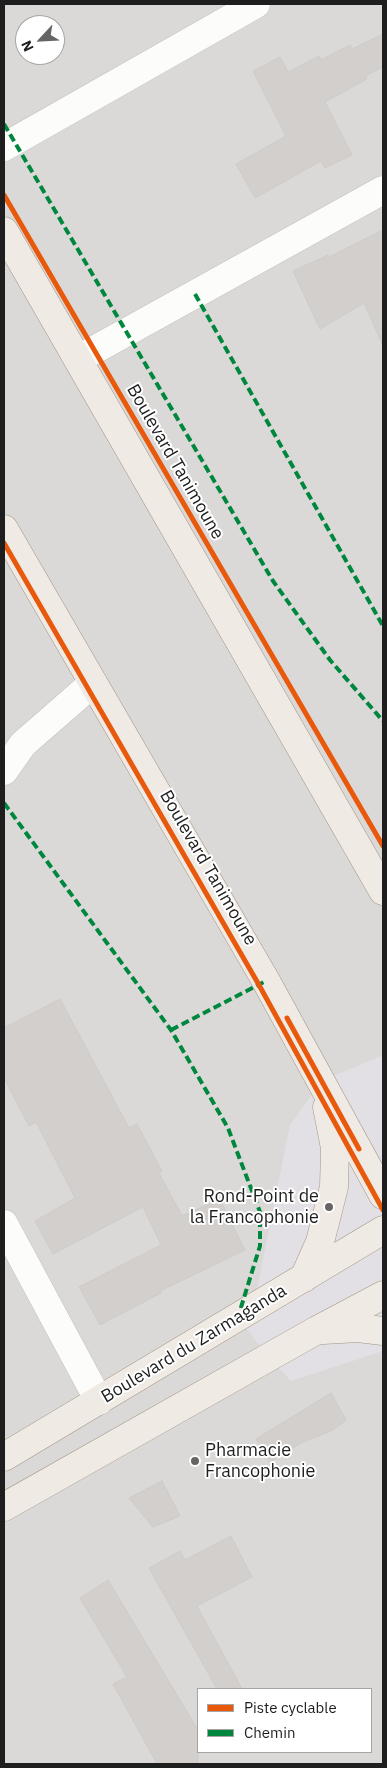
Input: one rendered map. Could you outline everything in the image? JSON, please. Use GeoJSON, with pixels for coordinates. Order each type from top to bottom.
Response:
{"type":"FeatureCollection","features":[{"type":"Feature","properties":{"kind":"main road","name":"Boulevard Tanimoune"},"geometry":{"type":"LineString","coordinates":[[4,231],[383,891]]}},
{"type":"Feature","properties":{"kind":"main road","name":"Boulevard Tanimoune"},"geometry":{"type":"LineString","coordinates":[[4,529],[322,1081],[383,1195]]}},
{"type":"Feature","properties":{"kind":"main road"},"geometry":{"type":"LineString","coordinates":[[304,1278],[320,1242],[334,1188],[335,1148],[322,1081]]}},
{"type":"Feature","properties":{"kind":"main road","name":"Boulevard du Zarmaganda"},"geometry":{"type":"LineString","coordinates":[[4,1458],[383,1230]]}},
{"type":"Feature","properties":{"kind":"main road"},"geometry":{"type":"LineString","coordinates":[[4,1506],[317,1330],[383,1295]]}},
{"type":"Feature","properties":{"kind":"main road"},"geometry":{"type":"LineString","coordinates":[[317,1330],[358,1328],[383,1331]]}},
{"type":"Feature","properties":{"kind":"street"},"geometry":{"type":"LineString","coordinates":[[4,147],[256,4]]}},
{"type":"Feature","properties":{"kind":"street"},"geometry":{"type":"LineString","coordinates":[[78,358],[383,190]]}},
{"type":"Feature","properties":{"kind":"street"},"geometry":{"type":"LineString","coordinates":[[4,771],[23,744],[93,683]]}},
{"type":"Feature","properties":{"kind":"street"},"geometry":{"type":"LineString","coordinates":[[4,1224],[99,1401]]}},
{"type":"Feature","properties":{"kind":"shaded area"},"geometry":{"type":"Polygon","coordinates":[[[4,4],[383,4],[383,1764],[4,1764],[4,4]]]}},
{"type":"Feature","properties":{"kind":"shaded area","name":"Rond-Point de la Francophonie"},"geometry":{"type":"Polygon","coordinates":[[[383,1055],[383,1351],[291,1381],[268,1357],[238,1317],[257,1290],[290,1125],[322,1081],[383,1055]]]}},
{"type":"Feature","properties":{"kind":"building"},"geometry":{"type":"Polygon","coordinates":[[[383,34],[383,67],[365,76],[367,79],[325,102],[352,155],[325,168],[321,161],[255,198],[236,164],[286,136],[253,71],[280,57],[288,72],[319,56],[321,60],[350,45],[352,49],[383,34]]]}},
{"type":"Feature","properties":{"kind":"building"},"geometry":{"type":"Polygon","coordinates":[[[383,230],[383,346],[364,303],[320,329],[293,271],[328,255],[329,257],[383,230]]]}},
{"type":"Feature","properties":{"kind":"building"},"geometry":{"type":"Polygon","coordinates":[[[60,999],[129,1128],[137,1124],[162,1171],[159,1173],[182,1216],[220,1199],[245,1250],[160,1291],[161,1293],[100,1325],[79,1287],[161,1245],[143,1207],[53,1254],[35,1221],[75,1198],[36,1122],[29,1126],[4,1078],[4,1028],[60,999]]]}},
{"type":"Feature","properties":{"kind":"building"},"geometry":{"type":"Polygon","coordinates":[[[331,1393],[346,1420],[333,1430],[301,1443],[270,1462],[256,1439],[331,1393]]]}},
{"type":"Feature","properties":{"kind":"building"},"geometry":{"type":"Polygon","coordinates":[[[162,1481],[180,1516],[153,1527],[129,1498],[162,1481]]]}},
{"type":"Feature","properties":{"kind":"building"},"geometry":{"type":"Polygon","coordinates":[[[231,1536],[252,1577],[197,1606],[241,1688],[216,1688],[149,1568],[180,1551],[185,1560],[231,1536]]]}},
{"type":"Feature","properties":{"kind":"building"},"geometry":{"type":"Polygon","coordinates":[[[108,1580],[197,1728],[198,1764],[157,1764],[113,1684],[127,1677],[80,1598],[108,1580]]]}},
{"type":"Feature","properties":{"kind":"marked path"},"geometry":{"type":"LineString","coordinates":[[4,124],[273,581],[330,660],[383,721]]}},
{"type":"Feature","properties":{"kind":"marked path"},"geometry":{"type":"LineString","coordinates":[[195,294],[383,626]]}},
{"type":"Feature","properties":{"kind":"marked path"},"geometry":{"type":"LineString","coordinates":[[4,803],[171,1030],[228,1128],[260,1212],[260,1246],[238,1317]]}},
{"type":"Feature","properties":{"kind":"marked path"},"geometry":{"type":"LineString","coordinates":[[171,1030],[266,981]]}},
{"type":"Feature","properties":{"kind":"cycle path"},"geometry":{"type":"LineString","coordinates":[[4,195],[383,846]]}},
{"type":"Feature","properties":{"kind":"cycle path"},"geometry":{"type":"LineString","coordinates":[[4,543],[259,985],[383,1210]]}},
{"type":"Feature","properties":{"kind":"cycle path"},"geometry":{"type":"LineString","coordinates":[[287,1018],[359,1149]]}},
{"type":"Feature","properties":{"kind":"place","name":"Rond-Point de la Francophonie"},"geometry":{"type":"Point","coordinates":[329,1207]}},
{"type":"Feature","properties":{"kind":"place","name":"Pharmacie Francophonie"},"geometry":{"type":"Point","coordinates":[195,1461]}}]}
